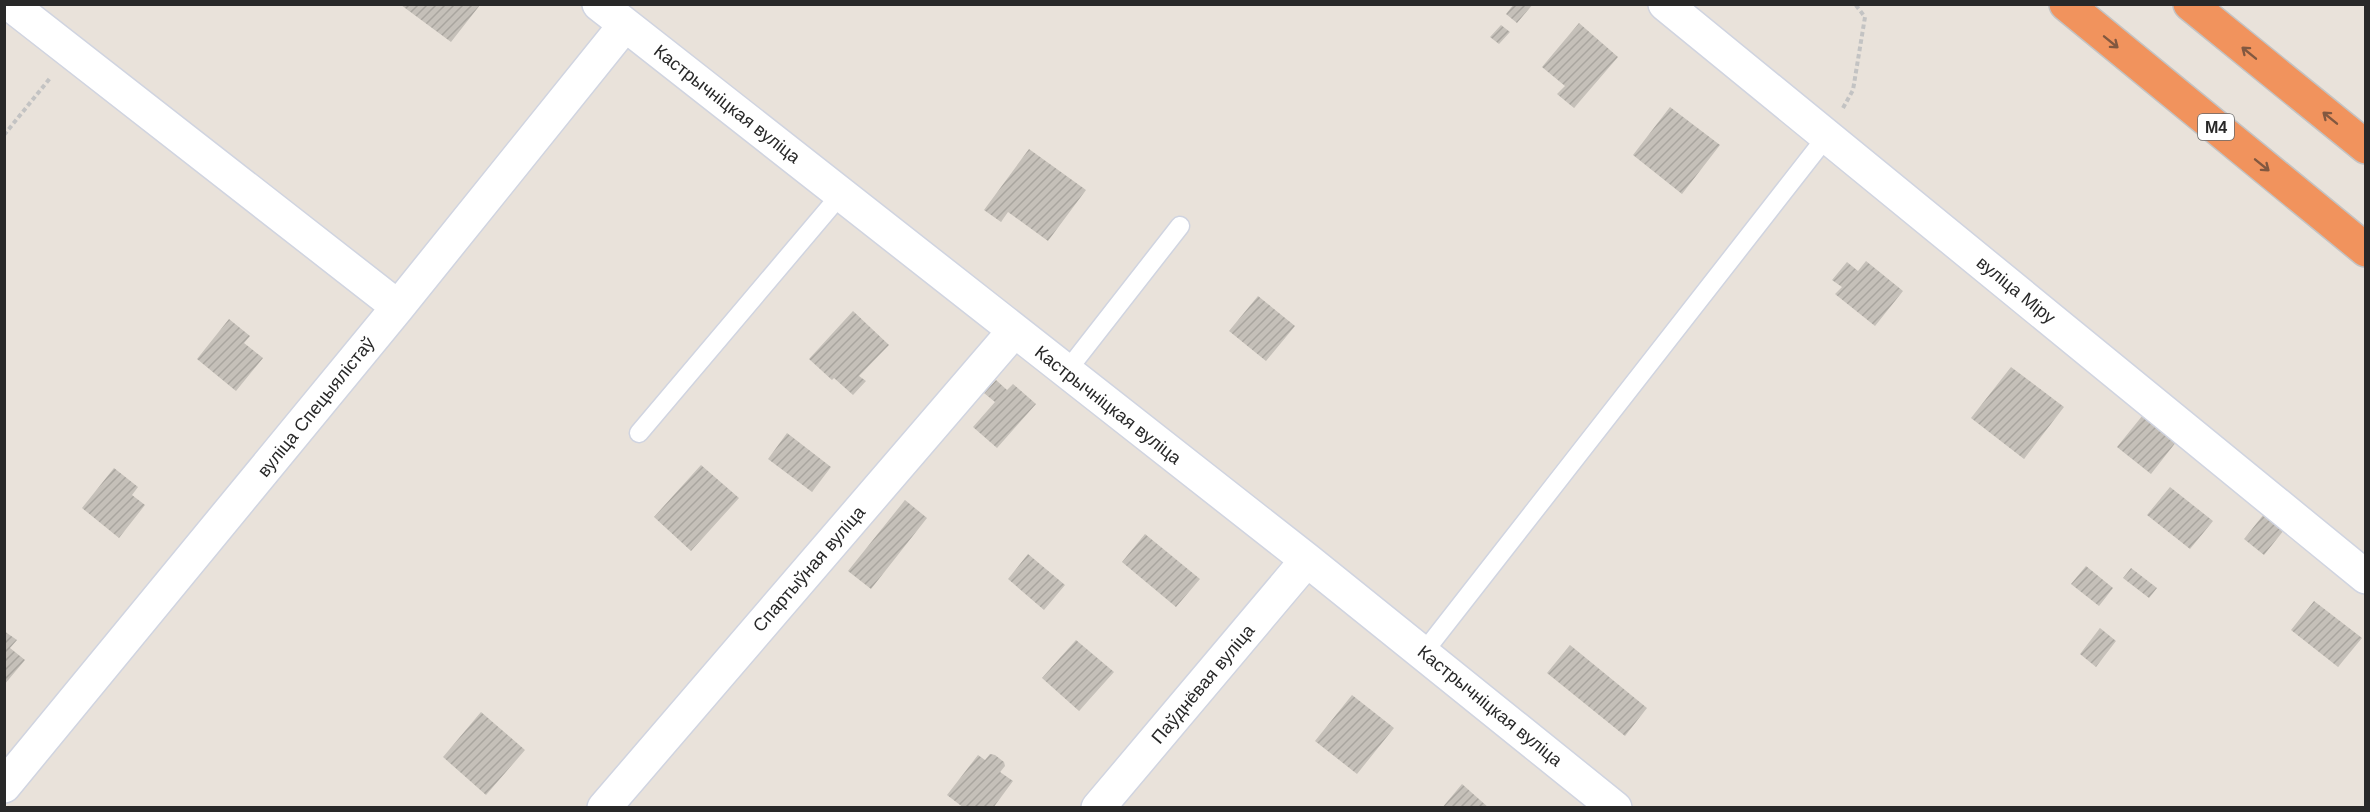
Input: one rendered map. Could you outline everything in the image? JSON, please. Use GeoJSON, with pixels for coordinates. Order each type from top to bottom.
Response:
{"type":"FeatureCollection","features":[{"type":"Feature","properties":{"kind":"highway","name":"М4"},"geometry":{"type":"LineString","coordinates":[[2066,4],[2366,250]]}},
{"type":"Feature","properties":{"kind":"highway"},"geometry":{"type":"LineString","coordinates":[[2190,4],[2366,147]]}},
{"type":"Feature","properties":{"kind":"street"},"geometry":{"type":"LineString","coordinates":[[10,4],[398,307]]}},
{"type":"Feature","properties":{"kind":"street","name":"Кастрычніцкая вуліца"},"geometry":{"type":"LineString","coordinates":[[599,4],[1424,652],[1615,807]]}},
{"type":"Feature","properties":{"kind":"street","name":"вуліца Міру"},"geometry":{"type":"LineString","coordinates":[[1665,4],[2366,577]]}},
{"type":"Feature","properties":{"kind":"street","name":"вуліца Спецыялістаў"},"geometry":{"type":"LineString","coordinates":[[4,786],[398,307],[625,25]]}},
{"type":"Feature","properties":{"kind":"street","name":"Спартыўная вуліца"},"geometry":{"type":"LineString","coordinates":[[604,807],[1014,331]]}},
{"type":"Feature","properties":{"kind":"street","name":"Паўднёвая вуліца"},"geometry":{"type":"LineString","coordinates":[[1098,807],[1307,560]]}},
{"type":"Feature","properties":{"kind":"lane"},"geometry":{"type":"LineString","coordinates":[[1424,652],[1827,136]]}},
{"type":"Feature","properties":{"kind":"lane"},"geometry":{"type":"LineString","coordinates":[[639,433],[842,193]]}},
{"type":"Feature","properties":{"kind":"lane"},"geometry":{"type":"LineString","coordinates":[[1066,372],[1180,225]]}},
{"type":"Feature","properties":{"kind":"path"},"geometry":{"type":"LineString","coordinates":[[1827,136],[1853,90],[1865,17],[1855,4]]}},
{"type":"Feature","properties":{"kind":"path"},"geometry":{"type":"LineString","coordinates":[[4,135],[72,51]]}},
{"type":"Feature","properties":{"kind":"building"},"geometry":{"type":"Polygon","coordinates":[[[1514,4],[1533,4],[1517,23],[1506,14],[1514,4]]]}},
{"type":"Feature","properties":{"kind":"building"},"geometry":{"type":"Polygon","coordinates":[[[401,5],[480,5],[451,42],[401,5]]]}},
{"type":"Feature","properties":{"kind":"building"},"geometry":{"type":"Polygon","coordinates":[[[1579,23],[1618,57],[1574,108],[1557,94],[1565,86],[1542,67],[1579,23]]]}},
{"type":"Feature","properties":{"kind":"building"},"geometry":{"type":"Polygon","coordinates":[[[1501,25],[1510,32],[1499,44],[1490,37],[1501,25]]]}},
{"type":"Feature","properties":{"kind":"building"},"geometry":{"type":"Polygon","coordinates":[[[1670,107],[1720,145],[1682,194],[1633,155],[1670,107]]]}},
{"type":"Feature","properties":{"kind":"building"},"geometry":{"type":"Polygon","coordinates":[[[1029,149],[1086,190],[1048,241],[1008,212],[1001,222],[984,210],[1029,149]]]}},
{"type":"Feature","properties":{"kind":"building"},"geometry":{"type":"Polygon","coordinates":[[[1866,261],[1903,291],[1875,326],[1835,294],[1842,287],[1832,280],[1847,262],[1858,271],[1866,261]]]}},
{"type":"Feature","properties":{"kind":"building"},"geometry":{"type":"Polygon","coordinates":[[[1258,296],[1295,326],[1266,361],[1229,331],[1258,296]]]}},
{"type":"Feature","properties":{"kind":"building"},"geometry":{"type":"Polygon","coordinates":[[[853,311],[889,345],[859,376],[866,381],[853,395],[809,359],[853,311]]]}},
{"type":"Feature","properties":{"kind":"building"},"geometry":{"type":"Polygon","coordinates":[[[229,319],[250,336],[244,343],[263,358],[236,391],[197,359],[229,319]]]}},
{"type":"Feature","properties":{"kind":"building"},"geometry":{"type":"Polygon","coordinates":[[[2011,367],[2064,407],[2024,459],[1971,418],[2011,367]]]}},
{"type":"Feature","properties":{"kind":"building"},"geometry":{"type":"Polygon","coordinates":[[[996,380],[1007,390],[1013,384],[1036,404],[997,448],[973,427],[995,402],[984,393],[996,380]]]}},
{"type":"Feature","properties":{"kind":"building"},"geometry":{"type":"Polygon","coordinates":[[[2147,410],[2180,437],[2151,474],[2117,447],[2147,410]]]}},
{"type":"Feature","properties":{"kind":"building"},"geometry":{"type":"Polygon","coordinates":[[[787,433],[831,467],[812,492],[768,459],[787,433]]]}},
{"type":"Feature","properties":{"kind":"building"},"geometry":{"type":"Polygon","coordinates":[[[701,465],[739,498],[691,551],[654,517],[701,465]]]}},
{"type":"Feature","properties":{"kind":"building"},"geometry":{"type":"Polygon","coordinates":[[[114,468],[138,487],[132,495],[145,505],[119,538],[82,508],[114,468]]]}},
{"type":"Feature","properties":{"kind":"building"},"geometry":{"type":"Polygon","coordinates":[[[2170,487],[2213,521],[2190,549],[2147,515],[2170,487]]]}},
{"type":"Feature","properties":{"kind":"building"},"geometry":{"type":"Polygon","coordinates":[[[905,500],[927,518],[871,589],[848,571],[905,500]]]}},
{"type":"Feature","properties":{"kind":"building"},"geometry":{"type":"Polygon","coordinates":[[[2268,509],[2288,525],[2264,555],[2244,539],[2268,509]]]}},
{"type":"Feature","properties":{"kind":"building"},"geometry":{"type":"Polygon","coordinates":[[[1145,534],[1200,579],[1176,607],[1122,562],[1145,534]]]}},
{"type":"Feature","properties":{"kind":"building"},"geometry":{"type":"Polygon","coordinates":[[[1028,554],[1065,585],[1044,610],[1008,579],[1028,554]]]}},
{"type":"Feature","properties":{"kind":"building"},"geometry":{"type":"Polygon","coordinates":[[[2086,566],[2113,588],[2099,606],[2071,584],[2086,566]]]}},
{"type":"Feature","properties":{"kind":"building"},"geometry":{"type":"Polygon","coordinates":[[[2131,568],[2157,588],[2149,598],[2123,578],[2131,568]]]}},
{"type":"Feature","properties":{"kind":"building"},"geometry":{"type":"Polygon","coordinates":[[[2314,601],[2362,638],[2338,667],[2291,630],[2314,601]]]}},
{"type":"Feature","properties":{"kind":"building"},"geometry":{"type":"Polygon","coordinates":[[[2100,628],[2116,641],[2096,667],[2080,654],[2100,628]]]}},
{"type":"Feature","properties":{"kind":"building"},"geometry":{"type":"Polygon","coordinates":[[[4,631],[17,640],[10,648],[25,660],[4,685],[4,631]]]}},
{"type":"Feature","properties":{"kind":"building"},"geometry":{"type":"Polygon","coordinates":[[[1076,640],[1114,672],[1079,711],[1042,678],[1076,640]]]}},
{"type":"Feature","properties":{"kind":"building"},"geometry":{"type":"Polygon","coordinates":[[[1570,645],[1647,708],[1625,736],[1547,673],[1570,645]]]}},
{"type":"Feature","properties":{"kind":"building"},"geometry":{"type":"Polygon","coordinates":[[[1352,695],[1394,728],[1357,774],[1315,741],[1352,695]]]}},
{"type":"Feature","properties":{"kind":"building"},"geometry":{"type":"Polygon","coordinates":[[[481,712],[525,750],[486,795],[443,757],[481,712]]]}},
{"type":"Feature","properties":{"kind":"building"},"geometry":{"type":"Polygon","coordinates":[[[990,754],[1004,762],[1005,766],[1000,772],[1013,781],[993,808],[964,808],[947,795],[978,755],[985,760],[990,754]]]}},
{"type":"Feature","properties":{"kind":"building"},"geometry":{"type":"Polygon","coordinates":[[[1462,784],[1489,808],[1442,808],[1462,784]]]}}]}
